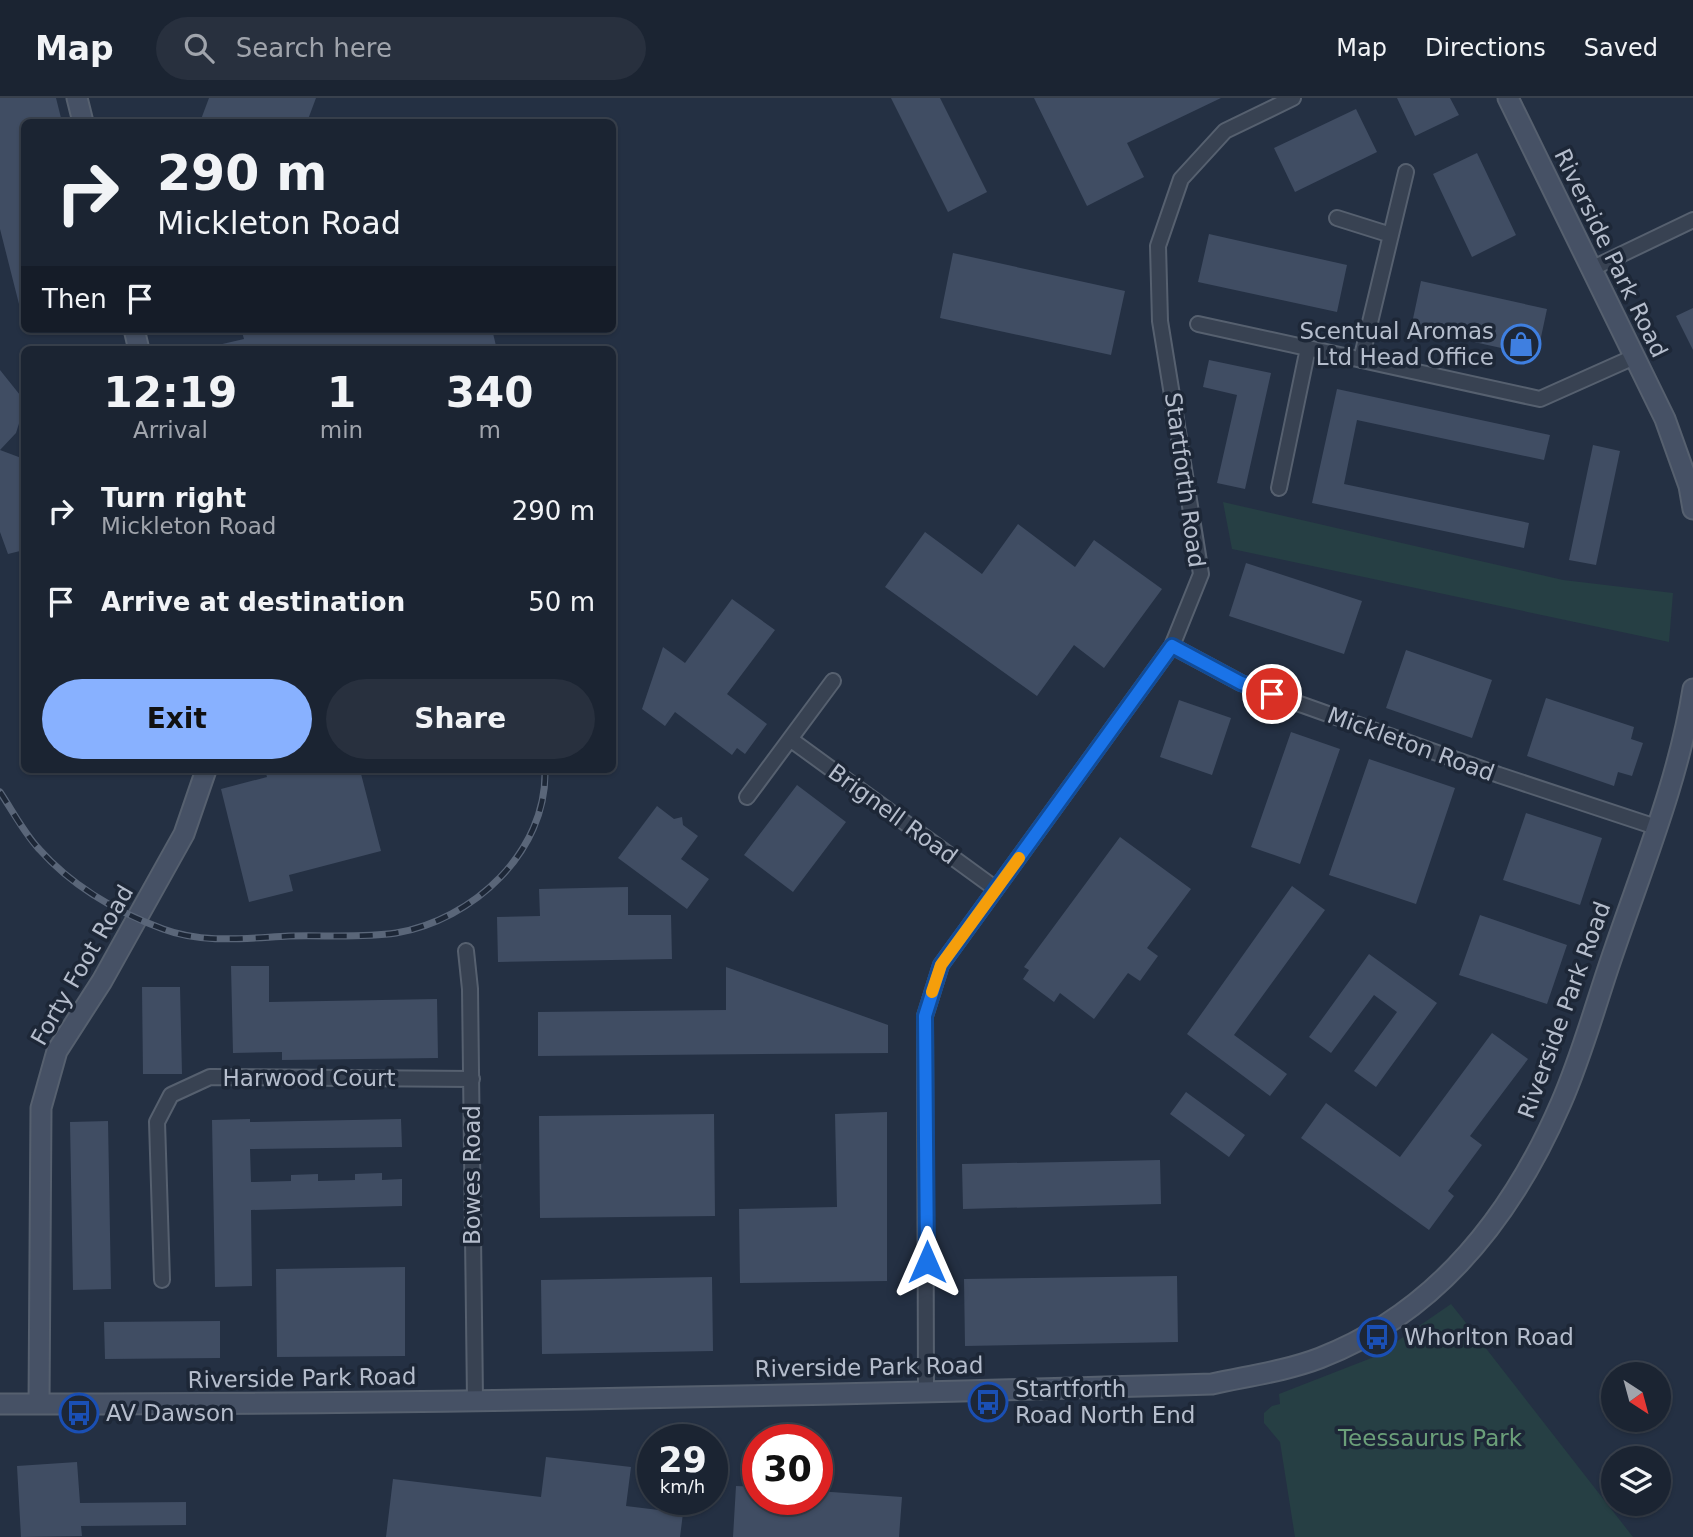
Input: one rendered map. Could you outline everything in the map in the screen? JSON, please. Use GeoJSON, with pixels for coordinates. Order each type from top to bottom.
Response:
{"type":"FeatureCollection","features":[{"type":"Feature","properties":{"kind":"street"},"geometry":{"type":"LineString","coordinates":[[77,98],[82,119]]}},
{"type":"Feature","properties":{"kind":"street","name":"Startforth Road"},"geometry":{"type":"LineString","coordinates":[[926,1391],[925,1016],[941,965],[1172,646],[1201,574],[1160,321],[1158,246],[1181,179],[1225,131],[1291,98]]}},
{"type":"Feature","properties":{"kind":"street","name":"Riverside Park Road"},"geometry":{"type":"LineString","coordinates":[[1508,98],[1665,419],[1689,486],[1693,509]]}},
{"type":"Feature","properties":{"kind":"street"},"geometry":{"type":"LineString","coordinates":[[1361,360],[1406,173]]}},
{"type":"Feature","properties":{"kind":"street"},"geometry":{"type":"LineString","coordinates":[[1337,218],[1391,234]]}},
{"type":"Feature","properties":{"kind":"street"},"geometry":{"type":"LineString","coordinates":[[1591,269],[1693,220]]}},
{"type":"Feature","properties":{"kind":"street"},"geometry":{"type":"LineString","coordinates":[[1198,324],[1540,399],[1634,357]]}},
{"type":"Feature","properties":{"kind":"street"},"geometry":{"type":"LineString","coordinates":[[1279,488],[1308,348]]}},
{"type":"Feature","properties":{"kind":"street","name":"Mickleton Road"},"geometry":{"type":"LineString","coordinates":[[1172,646],[1241,683],[1499,775],[1657,827]]}},
{"type":"Feature","properties":{"kind":"street"},"geometry":{"type":"LineString","coordinates":[[747,797],[833,681]]}},
{"type":"Feature","properties":{"kind":"street","name":"Riverside Park Road"},"geometry":{"type":"LineString","coordinates":[[0,1404],[343,1404],[1212,1384],[1276,1371],[1320,1358],[1364,1336],[1426,1295],[1464,1260],[1509,1206],[1562,1103],[1688,744],[1693,689]]}},
{"type":"Feature","properties":{"kind":"street","name":"Brignell Road"},"geometry":{"type":"LineString","coordinates":[[790,739],[996,889]]}},
{"type":"Feature","properties":{"kind":"street","name":"Forty Foot Road"},"geometry":{"type":"LineString","coordinates":[[39,1404],[41,1108],[57,1051],[102,981],[184,834],[205,773]]}},
{"type":"Feature","properties":{"kind":"street","name":"Bowes Road"},"geometry":{"type":"LineString","coordinates":[[466,951],[470,989],[472,1079],[475,1399]]}},
{"type":"Feature","properties":{"kind":"street","name":"Harwood Court"},"geometry":{"type":"LineString","coordinates":[[163,1280],[157,1122],[171,1095],[210,1077],[472,1079]]}},
{"type":"Feature","properties":{"kind":"green space"},"geometry":{"type":"Polygon","coordinates":[[[1223,502],[1563,580],[1673,593],[1669,642],[1232,549],[1223,502]]]}},
{"type":"Feature","properties":{"kind":"green space","name":"Teessaurus Park"},"geometry":{"type":"Polygon","coordinates":[[[1451,1304],[1601,1496],[1601,1516],[1617,1516],[1633,1537],[1295,1537],[1280,1442],[1264,1423],[1264,1413],[1272,1406],[1280,1404],[1279,1394],[1374,1357],[1451,1304]]]}},
{"type":"Feature","properties":{"kind":"building"},"geometry":{"type":"Polygon","coordinates":[[[0,98],[56,98],[61,119],[21,119],[21,308],[0,229],[0,98]]]}},
{"type":"Feature","properties":{"kind":"building"},"geometry":{"type":"Polygon","coordinates":[[[209,98],[316,98],[308,119],[201,119],[209,98]]]}},
{"type":"Feature","properties":{"kind":"building"},"geometry":{"type":"Polygon","coordinates":[[[891,98],[940,98],[987,192],[948,212],[891,98]]]}},
{"type":"Feature","properties":{"kind":"building"},"geometry":{"type":"Polygon","coordinates":[[[1034,98],[1221,98],[1127,143],[1144,177],[1087,206],[1034,98]]]}},
{"type":"Feature","properties":{"kind":"building"},"geometry":{"type":"Polygon","coordinates":[[[1397,98],[1450,98],[1459,115],[1415,136],[1397,98]]]}},
{"type":"Feature","properties":{"kind":"building"},"geometry":{"type":"Polygon","coordinates":[[[1356,109],[1377,152],[1295,192],[1274,148],[1356,109]]]}},
{"type":"Feature","properties":{"kind":"building"},"geometry":{"type":"Polygon","coordinates":[[[1477,153],[1516,235],[1472,257],[1433,174],[1477,153]]]}},
{"type":"Feature","properties":{"kind":"building"},"geometry":{"type":"Polygon","coordinates":[[[1209,234],[1347,265],[1337,312],[1198,282],[1209,234]]]}},
{"type":"Feature","properties":{"kind":"building"},"geometry":{"type":"Polygon","coordinates":[[[953,253],[1125,291],[1111,355],[940,318],[953,253]]]}},
{"type":"Feature","properties":{"kind":"building"},"geometry":{"type":"Polygon","coordinates":[[[1421,281],[1547,309],[1537,356],[1411,328],[1421,281]]]}},
{"type":"Feature","properties":{"kind":"building"},"geometry":{"type":"Polygon","coordinates":[[[1693,308],[1693,350],[1676,316],[1693,308]]]}},
{"type":"Feature","properties":{"kind":"building"},"geometry":{"type":"Polygon","coordinates":[[[242,333],[493,333],[496,346],[218,346],[244,339],[242,333]]]}},
{"type":"Feature","properties":{"kind":"building"},"geometry":{"type":"Polygon","coordinates":[[[1209,360],[1271,373],[1245,489],[1217,483],[1237,395],[1203,387],[1209,360]]]}},
{"type":"Feature","properties":{"kind":"building"},"geometry":{"type":"Polygon","coordinates":[[[0,370],[20,395],[21,417],[16,433],[0,450],[0,370]]]}},
{"type":"Feature","properties":{"kind":"building"},"geometry":{"type":"Polygon","coordinates":[[[1337,389],[1550,435],[1544,460],[1357,420],[1344,484],[1529,523],[1524,548],[1312,503],[1337,389]]]}},
{"type":"Feature","properties":{"kind":"building"},"geometry":{"type":"Polygon","coordinates":[[[1593,445],[1620,451],[1596,565],[1569,560],[1593,445]]]}},
{"type":"Feature","properties":{"kind":"building"},"geometry":{"type":"Polygon","coordinates":[[[0,450],[21,458],[21,551],[8,554],[0,532],[0,450]]]}},
{"type":"Feature","properties":{"kind":"building"},"geometry":{"type":"Polygon","coordinates":[[[1018,524],[1075,567],[1094,540],[1162,589],[1104,668],[1074,645],[1037,696],[885,587],[925,532],[982,574],[1018,524]]]}},
{"type":"Feature","properties":{"kind":"building"},"geometry":{"type":"Polygon","coordinates":[[[1246,563],[1362,601],[1344,654],[1229,616],[1246,563]]]}},
{"type":"Feature","properties":{"kind":"building"},"geometry":{"type":"Polygon","coordinates":[[[732,599],[775,630],[727,694],[767,724],[745,754],[737,748],[732,755],[675,712],[665,726],[642,709],[663,647],[685,663],[732,599]]]}},
{"type":"Feature","properties":{"kind":"building"},"geometry":{"type":"Polygon","coordinates":[[[1406,650],[1492,680],[1472,738],[1386,708],[1406,650]]]}},
{"type":"Feature","properties":{"kind":"building"},"geometry":{"type":"Polygon","coordinates":[[[1546,698],[1634,727],[1631,739],[1643,743],[1632,776],[1618,772],[1614,786],[1527,756],[1546,698]]]}},
{"type":"Feature","properties":{"kind":"building"},"geometry":{"type":"Polygon","coordinates":[[[1179,700],[1231,718],[1212,775],[1160,757],[1179,700]]]}},
{"type":"Feature","properties":{"kind":"building"},"geometry":{"type":"Polygon","coordinates":[[[1291,732],[1340,749],[1300,864],[1251,847],[1291,732]]]}},
{"type":"Feature","properties":{"kind":"building"},"geometry":{"type":"Polygon","coordinates":[[[1369,759],[1455,788],[1416,904],[1329,875],[1369,759]]]}},
{"type":"Feature","properties":{"kind":"building"},"geometry":{"type":"Polygon","coordinates":[[[266,773],[361,773],[381,851],[289,875],[293,891],[249,902],[221,789],[267,777],[266,773]]]}},
{"type":"Feature","properties":{"kind":"building"},"geometry":{"type":"Polygon","coordinates":[[[797,785],[846,822],[793,892],[744,855],[797,785]]]}},
{"type":"Feature","properties":{"kind":"building"},"geometry":{"type":"Polygon","coordinates":[[[657,806],[674,819],[682,817],[683,825],[698,836],[681,859],[709,879],[687,909],[618,858],[657,806]]]}},
{"type":"Feature","properties":{"kind":"building"},"geometry":{"type":"Polygon","coordinates":[[[1526,813],[1602,838],[1580,905],[1503,880],[1526,813]]]}},
{"type":"Feature","properties":{"kind":"building"},"geometry":{"type":"Polygon","coordinates":[[[1120,837],[1191,889],[1147,948],[1158,956],[1140,981],[1128,973],[1094,1019],[1060,993],[1054,1002],[1023,979],[1029,970],[1024,967],[1120,837]]]}},
{"type":"Feature","properties":{"kind":"building"},"geometry":{"type":"Polygon","coordinates":[[[1292,886],[1325,910],[1234,1035],[1287,1074],[1270,1096],[1187,1034],[1292,886]]]}},
{"type":"Feature","properties":{"kind":"building"},"geometry":{"type":"Polygon","coordinates":[[[628,887],[628,915],[671,915],[672,959],[498,962],[497,917],[540,916],[539,889],[628,887]]]}},
{"type":"Feature","properties":{"kind":"building"},"geometry":{"type":"Polygon","coordinates":[[[1480,915],[1567,945],[1547,1004],[1459,975],[1480,915]]]}},
{"type":"Feature","properties":{"kind":"building"},"geometry":{"type":"Polygon","coordinates":[[[1369,954],[1437,1003],[1376,1087],[1354,1071],[1397,1012],[1374,995],[1331,1053],[1309,1037],[1369,954]]]}},
{"type":"Feature","properties":{"kind":"building"},"geometry":{"type":"Polygon","coordinates":[[[231,966],[269,966],[269,1002],[437,999],[438,1058],[282,1060],[282,1052],[233,1053],[231,966]]]}},
{"type":"Feature","properties":{"kind":"building"},"geometry":{"type":"Polygon","coordinates":[[[726,967],[888,1025],[888,1053],[538,1056],[538,1012],[726,1010],[726,967]]]}},
{"type":"Feature","properties":{"kind":"building"},"geometry":{"type":"Polygon","coordinates":[[[142,987],[180,987],[182,1074],[143,1074],[142,987]]]}},
{"type":"Feature","properties":{"kind":"building"},"geometry":{"type":"Polygon","coordinates":[[[1492,1033],[1528,1059],[1470,1136],[1482,1145],[1448,1191],[1454,1196],[1429,1230],[1301,1138],[1326,1103],[1400,1157],[1492,1033]]]}},
{"type":"Feature","properties":{"kind":"building"},"geometry":{"type":"Polygon","coordinates":[[[1186,1092],[1245,1135],[1229,1157],[1170,1114],[1186,1092]]]}},
{"type":"Feature","properties":{"kind":"building"},"geometry":{"type":"Polygon","coordinates":[[[887,1112],[887,1281],[740,1283],[739,1209],[837,1207],[835,1114],[887,1112]]]}},
{"type":"Feature","properties":{"kind":"building"},"geometry":{"type":"Polygon","coordinates":[[[714,1114],[715,1216],[540,1218],[539,1116],[714,1114]]]}},
{"type":"Feature","properties":{"kind":"building"},"geometry":{"type":"Polygon","coordinates":[[[250,1119],[250,1122],[401,1119],[402,1147],[250,1149],[251,1182],[291,1181],[291,1175],[318,1174],[318,1181],[355,1180],[355,1174],[382,1173],[382,1180],[402,1179],[402,1206],[251,1210],[252,1286],[215,1287],[212,1120],[250,1119]]]}},
{"type":"Feature","properties":{"kind":"building"},"geometry":{"type":"Polygon","coordinates":[[[108,1121],[111,1289],[73,1290],[70,1122],[108,1121]]]}},
{"type":"Feature","properties":{"kind":"building"},"geometry":{"type":"Polygon","coordinates":[[[1160,1160],[1161,1204],[963,1209],[962,1164],[1160,1160]]]}},
{"type":"Feature","properties":{"kind":"building"},"geometry":{"type":"Polygon","coordinates":[[[405,1267],[405,1356],[277,1357],[276,1269],[405,1267]]]}},
{"type":"Feature","properties":{"kind":"building"},"geometry":{"type":"Polygon","coordinates":[[[1177,1276],[1178,1342],[965,1346],[964,1279],[1177,1276]]]}},
{"type":"Feature","properties":{"kind":"building"},"geometry":{"type":"Polygon","coordinates":[[[712,1277],[713,1351],[542,1354],[541,1280],[712,1277]]]}},
{"type":"Feature","properties":{"kind":"building"},"geometry":{"type":"Polygon","coordinates":[[[220,1321],[220,1358],[105,1359],[104,1322],[220,1321]]]}},
{"type":"Feature","properties":{"kind":"building"},"geometry":{"type":"Polygon","coordinates":[[[546,1457],[631,1467],[626,1506],[637,1507],[637,1515],[683,1515],[680,1537],[386,1537],[393,1479],[541,1497],[546,1457]]]}},
{"type":"Feature","properties":{"kind":"building"},"geometry":{"type":"Polygon","coordinates":[[[77,1462],[80,1503],[186,1502],[186,1525],[81,1526],[82,1536],[21,1537],[17,1466],[77,1462]]]}},
{"type":"Feature","properties":{"kind":"building"},"geometry":{"type":"Polygon","coordinates":[[[736,1486],[742,1486],[742,1515],[833,1515],[833,1492],[902,1497],[899,1537],[733,1537],[736,1486]]]}},
{"type":"Feature","properties":{"kind":"railway"},"geometry":{"type":"LineString","coordinates":[[0,792],[34,843],[66,875],[112,906],[163,929],[194,937],[225,939],[370,935],[396,933],[425,926],[452,914],[478,897],[500,877],[519,854],[533,828],[542,800],[545,773]]}},
{"type":"Feature","properties":{"kind":"slow traffic"},"geometry":{"type":"LineString","coordinates":[[932,992],[941,965],[1019,858]]}},
{"type":"Feature","properties":{"kind":"place","name":"Scentual Aromas Ltd Head Office"},"geometry":{"type":"Point","coordinates":[1521,344]}},
{"type":"Feature","properties":{"kind":"place","name":"Whorlton Road"},"geometry":{"type":"Point","coordinates":[1377,1337]}},
{"type":"Feature","properties":{"kind":"place","name":"Startforth Road North End"},"geometry":{"type":"Point","coordinates":[988,1402]}},
{"type":"Feature","properties":{"kind":"place","name":"AV Dawson"},"geometry":{"type":"Point","coordinates":[79,1413]}},
{"type":"Feature","properties":{"kind":"route"},"geometry":{"type":"LineString","coordinates":[[927,1262],[925,1016],[941,965],[1172,646],[1241,683],[1272,694]]}}]}
